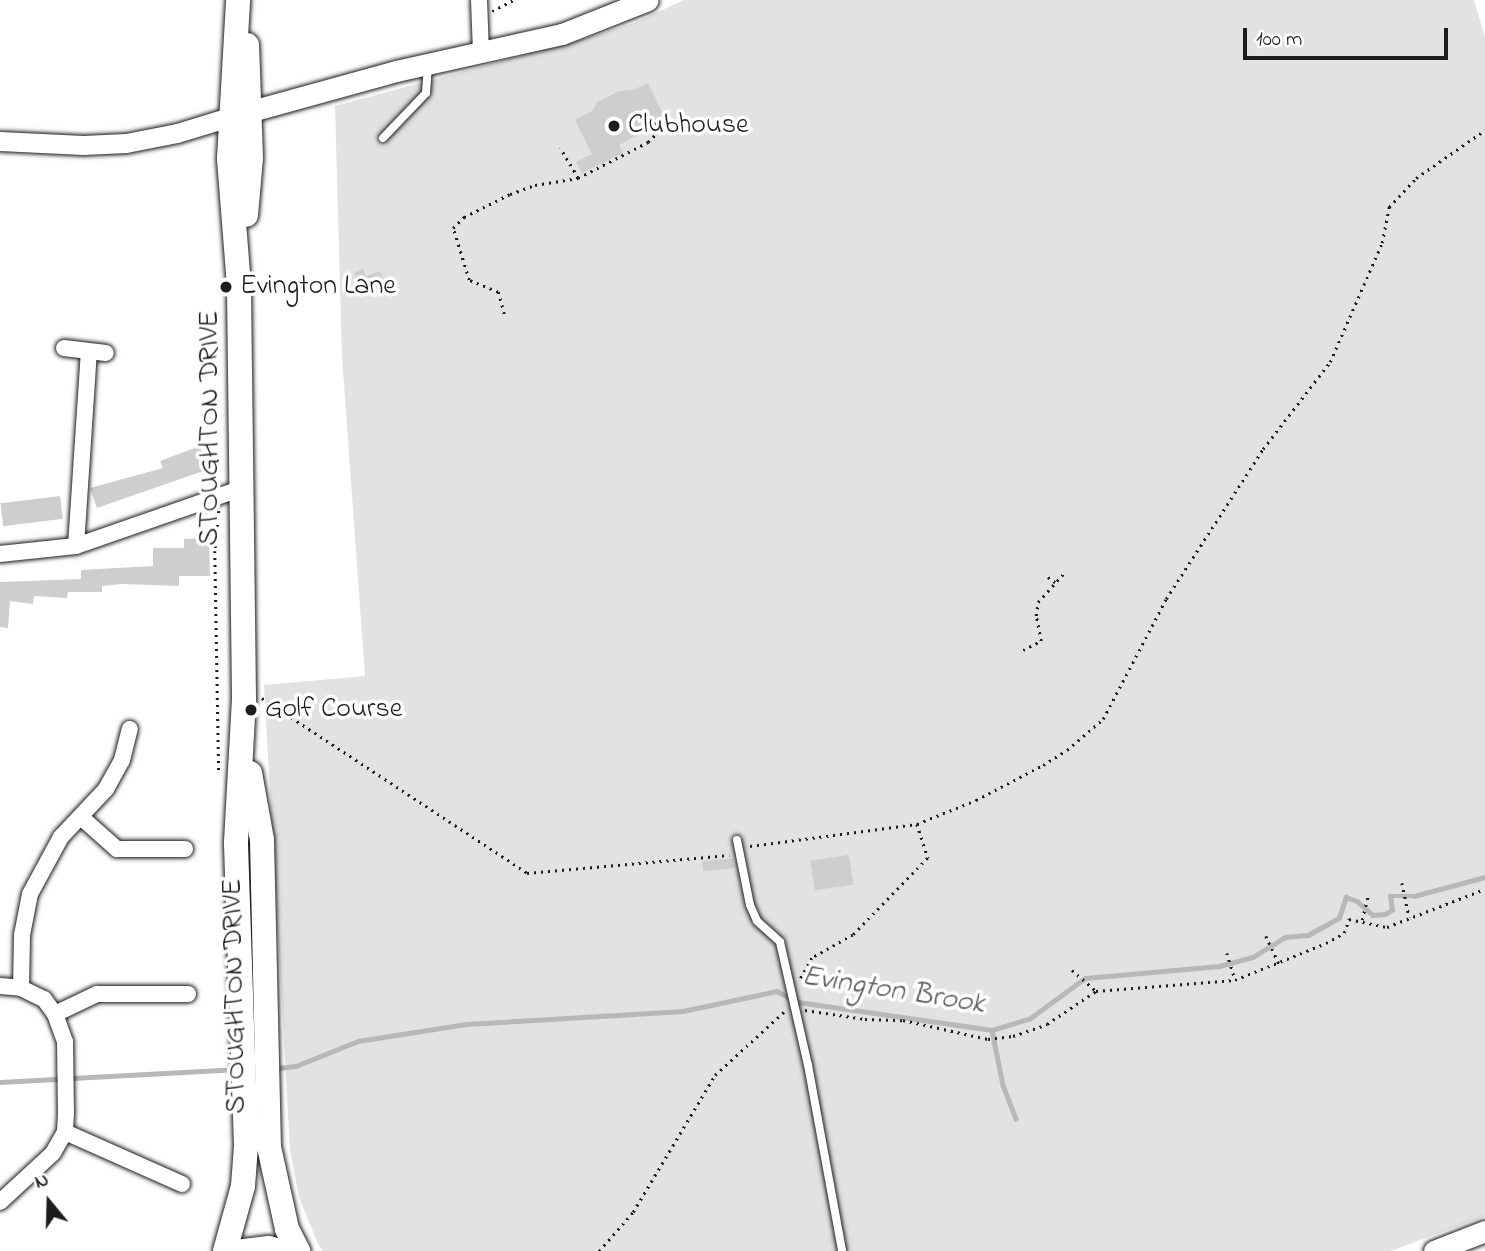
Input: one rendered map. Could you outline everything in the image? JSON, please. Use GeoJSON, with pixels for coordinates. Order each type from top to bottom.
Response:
{"type":"FeatureCollection","features":[{"type":"Feature","properties":{"kind":"highway","name":"STOUGHTON DRIVE"},"geometry":{"type":"LineString","coordinates":[[225,1251],[243,1186],[246,1146],[236,842],[244,738],[239,286],[251,158],[241,114],[240,0]]}},
{"type":"Feature","properties":{"kind":"highway","name":"STOUGHTON DRIVE"},"geometry":{"type":"LineString","coordinates":[[244,738],[262,840],[269,1147],[288,1229],[298,1251]]}},
{"type":"Feature","properties":{"kind":"highway"},"geometry":{"type":"LineString","coordinates":[[244,1251],[269,1248],[280,1251]]}},
{"type":"Feature","properties":{"kind":"main road"},"geometry":{"type":"LineString","coordinates":[[241,114],[428,65],[562,34],[648,0]]}},
{"type":"Feature","properties":{"kind":"main road"},"geometry":{"type":"LineString","coordinates":[[1434,1251],[1485,1231]]}},
{"type":"Feature","properties":{"kind":"street"},"geometry":{"type":"LineString","coordinates":[[479,0],[481,52]]}},
{"type":"Feature","properties":{"kind":"street"},"geometry":{"type":"LineString","coordinates":[[0,141],[83,145],[126,143],[241,114]]}},
{"type":"Feature","properties":{"kind":"street"},"geometry":{"type":"LineString","coordinates":[[64,348],[106,354]]}},
{"type":"Feature","properties":{"kind":"street"},"geometry":{"type":"LineString","coordinates":[[76,547],[89,352]]}},
{"type":"Feature","properties":{"kind":"street"},"geometry":{"type":"LineString","coordinates":[[0,554],[76,547],[240,489]]}},
{"type":"Feature","properties":{"kind":"street"},"geometry":{"type":"LineString","coordinates":[[21,988],[22,935],[30,894],[61,837],[82,818],[106,789],[122,760],[130,729]]}},
{"type":"Feature","properties":{"kind":"street"},"geometry":{"type":"LineString","coordinates":[[82,818],[117,849],[185,849]]}},
{"type":"Feature","properties":{"kind":"street"},"geometry":{"type":"LineString","coordinates":[[0,986],[21,988],[44,999],[54,1014],[65,1042],[66,1068],[65,1132],[53,1153],[0,1202]]}},
{"type":"Feature","properties":{"kind":"street"},"geometry":{"type":"LineString","coordinates":[[54,1014],[97,994],[188,994]]}},
{"type":"Feature","properties":{"kind":"street"},"geometry":{"type":"LineString","coordinates":[[65,1132],[183,1184]]}},
{"type":"Feature","properties":{"kind":"lane"},"geometry":{"type":"LineString","coordinates":[[383,138],[426,93],[428,65]]}},
{"type":"Feature","properties":{"kind":"lane"},"geometry":{"type":"LineString","coordinates":[[737,840],[750,905],[757,920],[780,943],[842,1251]]}},
{"type":"Feature","properties":{"kind":"path"},"geometry":{"type":"LineString","coordinates":[[479,18],[514,0]]}},
{"type":"Feature","properties":{"kind":"path"},"geometry":{"type":"LineString","coordinates":[[504,314],[498,292],[469,280],[453,228],[464,217],[475,214],[510,194],[535,184],[578,178],[648,142],[660,130],[655,123]]}},
{"type":"Feature","properties":{"kind":"path"},"geometry":{"type":"LineString","coordinates":[[244,687],[527,873],[729,857],[737,840],[749,846],[917,824],[976,800],[1067,750],[1103,719],[1166,599],[1262,449],[1330,362],[1382,243],[1389,207],[1416,178],[1485,130]]}},
{"type":"Feature","properties":{"kind":"path"},"geometry":{"type":"LineString","coordinates":[[560,148],[578,178]]}},
{"type":"Feature","properties":{"kind":"path"},"geometry":{"type":"LineString","coordinates":[[1023,650],[1041,641],[1036,616],[1038,602],[1063,574]]}},
{"type":"Feature","properties":{"kind":"path"},"geometry":{"type":"LineString","coordinates":[[1048,577],[1055,582]]}},
{"type":"Feature","properties":{"kind":"path"},"geometry":{"type":"LineString","coordinates":[[792,993],[812,958],[853,935],[928,858],[917,824]]}},
{"type":"Feature","properties":{"kind":"path"},"geometry":{"type":"LineString","coordinates":[[1402,883],[1409,917]]}},
{"type":"Feature","properties":{"kind":"path"},"geometry":{"type":"LineString","coordinates":[[599,1251],[633,1212],[715,1075],[794,1006],[903,1020],[988,1039],[1013,1036],[1047,1024],[1096,991],[1235,980],[1279,964],[1345,933],[1349,919],[1387,927],[1485,889]]}},
{"type":"Feature","properties":{"kind":"path"},"geometry":{"type":"LineString","coordinates":[[1362,920],[1368,896]]}},
{"type":"Feature","properties":{"kind":"path"},"geometry":{"type":"LineString","coordinates":[[1266,936],[1279,964]]}},
{"type":"Feature","properties":{"kind":"path"},"geometry":{"type":"LineString","coordinates":[[1227,953],[1235,980]]}},
{"type":"Feature","properties":{"kind":"path"},"geometry":{"type":"LineString","coordinates":[[1072,970],[1096,991]]}},
{"type":"Feature","properties":{"kind":"shaded area"},"geometry":{"type":"Polygon","coordinates":[[[684,0],[1474,0],[1485,37],[1485,1216],[1391,1251],[323,1251],[318,1244],[299,1197],[290,1150],[264,685],[365,676],[342,357],[335,106],[581,40],[634,23],[684,0]]]}},
{"type":"Feature","properties":{"kind":"building","name":"Clubhouse"},"geometry":{"type":"Polygon","coordinates":[[[648,83],[664,116],[649,123],[652,128],[619,145],[623,153],[582,173],[576,162],[592,154],[575,120],[592,111],[597,102],[619,91],[633,90],[648,83]]]}},
{"type":"Feature","properties":{"kind":"building"},"geometry":{"type":"Polygon","coordinates":[[[363,269],[366,276],[380,271],[385,284],[361,293],[354,273],[363,269]]]}},
{"type":"Feature","properties":{"kind":"building"},"geometry":{"type":"Polygon","coordinates":[[[200,446],[206,470],[97,508],[90,488],[163,468],[160,461],[200,446]]]}},
{"type":"Feature","properties":{"kind":"building"},"geometry":{"type":"Polygon","coordinates":[[[60,496],[63,519],[3,526],[0,503],[60,496]]]}},
{"type":"Feature","properties":{"kind":"building"},"geometry":{"type":"Polygon","coordinates":[[[209,538],[210,576],[179,576],[179,586],[122,584],[102,586],[102,592],[68,592],[67,598],[34,596],[33,604],[10,601],[8,628],[0,627],[0,582],[81,579],[81,570],[153,566],[153,548],[184,548],[184,539],[209,538]]]}},
{"type":"Feature","properties":{"kind":"building"},"geometry":{"type":"Polygon","coordinates":[[[849,855],[853,885],[815,890],[810,860],[849,855]]]}},
{"type":"Feature","properties":{"kind":"building"},"geometry":{"type":"Polygon","coordinates":[[[733,858],[734,868],[703,871],[702,861],[733,858]]]}},
{"type":"Feature","properties":{"kind":"waterway","name":"Evington Brook"},"geometry":{"type":"LineString","coordinates":[[279,1068],[296,1066],[358,1041],[466,1024],[683,1011],[777,991],[798,1002],[992,1030],[1029,1019],[1085,978],[1219,966],[1253,957],[1285,937],[1308,935],[1339,918],[1346,897],[1357,901],[1373,915],[1385,914],[1392,910],[1390,896],[1414,896],[1485,877]]}},
{"type":"Feature","properties":{"kind":"waterway"},"geometry":{"type":"LineString","coordinates":[[992,1030],[1003,1085],[1016,1119]]}},
{"type":"Feature","properties":{"kind":"waterway","name":"Evington Brook"},"geometry":{"type":"LineString","coordinates":[[0,1082],[225,1070]]}},
{"type":"Feature","properties":{"kind":"place","name":"Clubhouse"},"geometry":{"type":"Point","coordinates":[614,126]}},
{"type":"Feature","properties":{"kind":"place","name":"Evington Lane"},"geometry":{"type":"Point","coordinates":[226,287]}},
{"type":"Feature","properties":{"kind":"place","name":"Golf Course"},"geometry":{"type":"Point","coordinates":[251,710]}}]}
